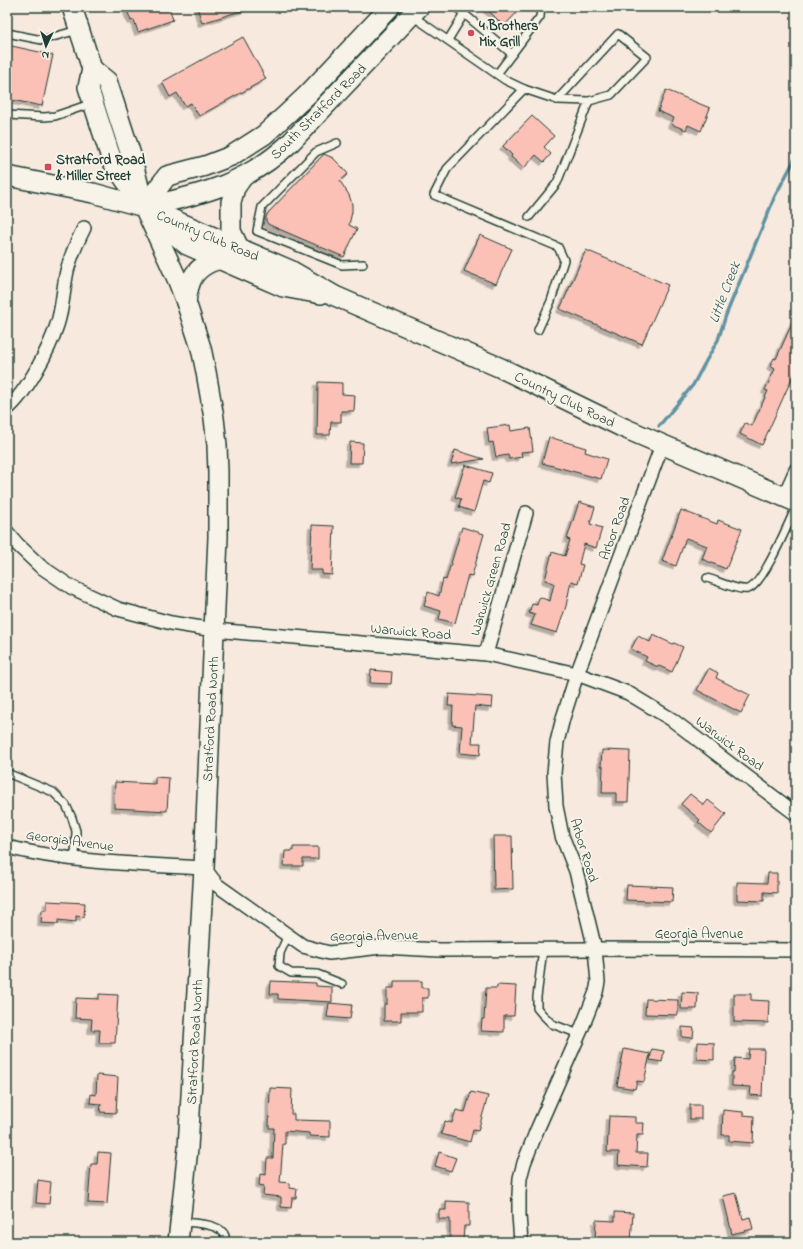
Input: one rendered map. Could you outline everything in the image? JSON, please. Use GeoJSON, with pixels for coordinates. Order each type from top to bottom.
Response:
{"type":"FeatureCollection","features":[{"type":"Feature","properties":{"kind":"main road"},"geometry":{"type":"LineString","coordinates":[[72,7],[78,30],[92,69],[107,81],[131,155],[144,207]]}},
{"type":"Feature","properties":{"kind":"main road","name":"South Stratford Road"},"geometry":{"type":"LineString","coordinates":[[144,207],[167,176],[205,166],[231,156],[264,135],[290,112],[390,7]]}},
{"type":"Feature","properties":{"kind":"main road","name":"South Stratford Road"},"geometry":{"type":"LineString","coordinates":[[144,207],[174,201],[213,190],[242,178],[268,162],[291,142],[411,10]]}},
{"type":"Feature","properties":{"kind":"main road"},"geometry":{"type":"LineString","coordinates":[[92,69],[88,87],[112,161],[144,207]]}},
{"type":"Feature","properties":{"kind":"main road"},"geometry":{"type":"LineString","coordinates":[[7,176],[93,192],[144,207]]}},
{"type":"Feature","properties":{"kind":"main road"},"geometry":{"type":"LineString","coordinates":[[239,248],[231,231],[231,202],[235,188],[242,178]]}},
{"type":"Feature","properties":{"kind":"main road","name":"Country Club Road"},"geometry":{"type":"LineString","coordinates":[[144,207],[290,270],[335,296],[501,368],[624,428],[792,502]]}},
{"type":"Feature","properties":{"kind":"main road","name":"Country Club Road"},"geometry":{"type":"LineString","coordinates":[[144,207],[187,245],[283,287],[335,296]]}},
{"type":"Feature","properties":{"kind":"main road","name":"Stratford Road North"},"geometry":{"type":"LineString","coordinates":[[144,207],[178,281],[201,348],[214,418],[218,472],[218,537],[204,868],[188,1152],[178,1242]]}},
{"type":"Feature","properties":{"kind":"main road"},"geometry":{"type":"LineString","coordinates":[[186,302],[188,287],[197,271],[204,265],[220,259]]}},
{"type":"Feature","properties":{"kind":"street"},"geometry":{"type":"LineString","coordinates":[[9,406],[34,375],[57,325],[67,271],[74,248],[84,228]]}},
{"type":"Feature","properties":{"kind":"street","name":"Arbor Road"},"geometry":{"type":"LineString","coordinates":[[522,1242],[519,1215],[519,1194],[520,1178],[524,1163],[579,1034],[596,992],[598,982],[595,949],[576,871],[562,836],[556,806],[554,773],[557,742],[577,674],[662,445]]}},
{"type":"Feature","properties":{"kind":"street"},"geometry":{"type":"LineString","coordinates":[[792,502],[796,470]]}},
{"type":"Feature","properties":{"kind":"street","name":"Warwick Green Road"},"geometry":{"type":"LineString","coordinates":[[486,654],[526,513]]}},
{"type":"Feature","properties":{"kind":"street","name":"Warwick Road"},"geometry":{"type":"LineString","coordinates":[[7,532],[40,566],[71,587],[118,609],[171,623],[214,630],[486,654],[577,674],[628,693],[671,719],[796,814]]}},
{"type":"Feature","properties":{"kind":"street","name":"Georgia Avenue"},"geometry":{"type":"LineString","coordinates":[[7,847],[25,852],[96,862],[204,868],[217,885],[303,946],[329,953],[381,947],[440,950],[796,950]]}},
{"type":"Feature","properties":{"kind":"lane"},"geometry":{"type":"LineString","coordinates":[[456,7],[512,54]]}},
{"type":"Feature","properties":{"kind":"lane"},"geometry":{"type":"LineString","coordinates":[[497,74],[540,17],[541,7]]}},
{"type":"Feature","properties":{"kind":"lane"},"geometry":{"type":"LineString","coordinates":[[411,10],[448,40],[505,80],[524,89],[558,100],[589,101],[611,95],[647,57],[618,34],[558,100]]}},
{"type":"Feature","properties":{"kind":"lane"},"geometry":{"type":"LineString","coordinates":[[448,40],[464,14]]}},
{"type":"Feature","properties":{"kind":"lane"},"geometry":{"type":"LineString","coordinates":[[7,33],[42,40],[78,30]]}},
{"type":"Feature","properties":{"kind":"lane"},"geometry":{"type":"LineString","coordinates":[[524,89],[447,169],[434,195],[558,247],[564,260],[538,330]]}},
{"type":"Feature","properties":{"kind":"lane"},"geometry":{"type":"LineString","coordinates":[[530,217],[557,183],[589,101]]}},
{"type":"Feature","properties":{"kind":"lane"},"geometry":{"type":"LineString","coordinates":[[7,117],[55,116],[94,103]]}},
{"type":"Feature","properties":{"kind":"lane"},"geometry":{"type":"LineString","coordinates":[[337,143],[316,152],[262,207],[258,231],[342,265],[362,264]]}},
{"type":"Feature","properties":{"kind":"lane"},"geometry":{"type":"LineString","coordinates":[[707,578],[742,589],[750,588],[757,583],[766,570],[792,502]]}},
{"type":"Feature","properties":{"kind":"lane"},"geometry":{"type":"LineString","coordinates":[[7,773],[53,792],[66,805],[76,831],[75,859]]}},
{"type":"Feature","properties":{"kind":"lane"},"geometry":{"type":"LineString","coordinates":[[288,935],[280,953],[280,966],[291,973],[317,974],[342,984]]}},
{"type":"Feature","properties":{"kind":"lane"},"geometry":{"type":"LineString","coordinates":[[543,949],[537,1008],[552,1024],[579,1034]]}},
{"type":"Feature","properties":{"kind":"lane"},"geometry":{"type":"LineString","coordinates":[[180,1222],[216,1227],[222,1231],[225,1236],[225,1242]]}},
{"type":"Feature","properties":{"kind":"building"},"geometry":{"type":"Polygon","coordinates":[[[126,7],[169,7],[173,20],[138,32],[134,20],[131,21],[126,7]]]}},
{"type":"Feature","properties":{"kind":"building"},"geometry":{"type":"Polygon","coordinates":[[[197,7],[247,7],[247,9],[202,23],[197,7]]]}},
{"type":"Feature","properties":{"kind":"building"},"geometry":{"type":"Polygon","coordinates":[[[485,7],[522,7],[504,26],[485,7]]]}},
{"type":"Feature","properties":{"kind":"building"},"geometry":{"type":"Polygon","coordinates":[[[243,37],[266,79],[199,116],[191,103],[185,106],[177,93],[170,97],[162,82],[243,37]]]}},
{"type":"Feature","properties":{"kind":"building"},"geometry":{"type":"Polygon","coordinates":[[[7,45],[53,55],[42,106],[7,99],[7,45]]]}},
{"type":"Feature","properties":{"kind":"building"},"geometry":{"type":"Polygon","coordinates":[[[666,90],[710,108],[701,131],[688,125],[686,130],[671,124],[674,118],[658,111],[666,90]]]}},
{"type":"Feature","properties":{"kind":"building"},"geometry":{"type":"Polygon","coordinates":[[[532,116],[554,136],[544,147],[551,154],[544,162],[536,155],[524,168],[511,157],[512,155],[503,146],[532,116]]]}},
{"type":"Feature","properties":{"kind":"building"},"geometry":{"type":"Polygon","coordinates":[[[324,154],[333,158],[348,174],[340,181],[349,195],[352,204],[349,225],[357,229],[344,257],[272,226],[266,221],[268,213],[324,154]]]}},
{"type":"Feature","properties":{"kind":"building"},"geometry":{"type":"Polygon","coordinates":[[[480,235],[512,249],[496,284],[464,271],[480,235]]]}},
{"type":"Feature","properties":{"kind":"building"},"geometry":{"type":"Polygon","coordinates":[[[586,250],[668,285],[642,344],[560,309],[586,250]]]}},
{"type":"Feature","properties":{"kind":"building"},"geometry":{"type":"Polygon","coordinates":[[[796,315],[796,369],[762,445],[740,434],[745,423],[752,426],[768,391],[765,390],[775,369],[770,366],[774,358],[776,359],[796,315]]]}},
{"type":"Feature","properties":{"kind":"building"},"geometry":{"type":"Polygon","coordinates":[[[318,382],[342,383],[342,394],[355,395],[354,411],[341,411],[341,422],[331,422],[330,435],[317,435],[318,382]]]}},
{"type":"Feature","properties":{"kind":"building"},"geometry":{"type":"Polygon","coordinates":[[[510,425],[511,431],[530,428],[533,451],[521,452],[522,457],[509,459],[508,455],[496,457],[493,442],[489,443],[487,428],[510,425]]]}},
{"type":"Feature","properties":{"kind":"building"},"geometry":{"type":"Polygon","coordinates":[[[549,437],[586,448],[585,452],[607,459],[601,479],[542,463],[549,437]]]}},
{"type":"Feature","properties":{"kind":"building"},"geometry":{"type":"Polygon","coordinates":[[[350,442],[363,443],[362,463],[349,463],[350,442]]]}},
{"type":"Feature","properties":{"kind":"building"},"geometry":{"type":"Polygon","coordinates":[[[455,450],[484,459],[451,464],[455,450]]]}},
{"type":"Feature","properties":{"kind":"building"},"geometry":{"type":"Polygon","coordinates":[[[465,465],[492,473],[489,483],[483,481],[474,512],[459,507],[461,499],[455,497],[465,465]]]}},
{"type":"Feature","properties":{"kind":"building"},"geometry":{"type":"Polygon","coordinates":[[[579,502],[595,507],[590,524],[602,528],[596,548],[584,544],[579,564],[583,565],[578,583],[571,581],[566,606],[557,633],[531,625],[535,615],[529,613],[532,604],[537,605],[539,597],[550,601],[554,583],[545,580],[552,552],[565,556],[570,540],[567,539],[579,502]]]}},
{"type":"Feature","properties":{"kind":"building"},"geometry":{"type":"Polygon","coordinates":[[[681,510],[717,524],[718,520],[742,529],[726,569],[702,559],[707,546],[686,538],[676,566],[662,561],[681,510]]]}},
{"type":"Feature","properties":{"kind":"building"},"geometry":{"type":"Polygon","coordinates":[[[312,525],[334,526],[332,575],[322,574],[322,570],[310,570],[312,525]]]}},
{"type":"Feature","properties":{"kind":"building"},"geometry":{"type":"Polygon","coordinates":[[[462,527],[484,534],[472,576],[468,575],[455,623],[439,619],[441,611],[424,606],[428,592],[439,596],[443,579],[446,580],[462,527]]]}},
{"type":"Feature","properties":{"kind":"building"},"geometry":{"type":"Polygon","coordinates":[[[653,635],[683,647],[672,672],[645,661],[647,657],[631,649],[638,636],[650,642],[653,635]]]}},
{"type":"Feature","properties":{"kind":"building"},"geometry":{"type":"Polygon","coordinates":[[[709,668],[718,673],[716,678],[750,695],[741,713],[697,690],[709,668]]]}},
{"type":"Feature","properties":{"kind":"building"},"geometry":{"type":"Polygon","coordinates":[[[371,670],[392,672],[391,684],[370,683],[371,670]]]}},
{"type":"Feature","properties":{"kind":"building"},"geometry":{"type":"Polygon","coordinates":[[[449,694],[493,697],[492,708],[475,706],[472,743],[481,743],[480,755],[460,753],[462,726],[452,725],[453,706],[448,706],[449,694]]]}},
{"type":"Feature","properties":{"kind":"building"},"geometry":{"type":"Polygon","coordinates":[[[602,750],[630,751],[628,802],[616,802],[616,793],[602,793],[602,750]]]}},
{"type":"Feature","properties":{"kind":"building"},"geometry":{"type":"Polygon","coordinates":[[[155,777],[169,778],[167,811],[114,808],[115,782],[155,784],[155,777]]]}},
{"type":"Feature","properties":{"kind":"building"},"geometry":{"type":"Polygon","coordinates":[[[690,794],[704,805],[708,800],[726,814],[711,833],[698,822],[700,820],[681,804],[690,794]]]}},
{"type":"Feature","properties":{"kind":"building"},"geometry":{"type":"Polygon","coordinates":[[[493,836],[512,836],[513,889],[494,890],[493,836]]]}},
{"type":"Feature","properties":{"kind":"building"},"geometry":{"type":"Polygon","coordinates":[[[293,847],[318,847],[318,859],[303,859],[303,866],[284,866],[285,851],[293,851],[293,847]]]}},
{"type":"Feature","properties":{"kind":"building"},"geometry":{"type":"Polygon","coordinates":[[[768,873],[777,873],[777,893],[764,892],[764,901],[737,900],[737,882],[767,883],[768,873]]]}},
{"type":"Feature","properties":{"kind":"building"},"geometry":{"type":"Polygon","coordinates":[[[627,885],[673,887],[672,902],[626,900],[627,885]]]}},
{"type":"Feature","properties":{"kind":"building"},"geometry":{"type":"Polygon","coordinates":[[[47,901],[85,903],[84,917],[76,916],[76,922],[58,920],[58,924],[41,923],[42,910],[47,910],[47,901]]]}},
{"type":"Feature","properties":{"kind":"building"},"geometry":{"type":"Polygon","coordinates":[[[271,981],[316,983],[316,986],[332,987],[332,1002],[278,999],[278,994],[270,994],[271,981]]]}},
{"type":"Feature","properties":{"kind":"building"},"geometry":{"type":"Polygon","coordinates":[[[394,981],[422,981],[422,988],[428,988],[428,998],[422,998],[422,1012],[401,1012],[401,1021],[384,1021],[384,1004],[387,1004],[387,988],[394,988],[394,981]]]}},
{"type":"Feature","properties":{"kind":"building"},"geometry":{"type":"Polygon","coordinates":[[[497,985],[516,986],[514,1016],[504,1016],[504,1032],[481,1031],[482,1019],[484,1019],[486,988],[497,988],[497,985]]]}},
{"type":"Feature","properties":{"kind":"building"},"geometry":{"type":"Polygon","coordinates":[[[682,992],[698,993],[697,1009],[681,1009],[682,992]]]}},
{"type":"Feature","properties":{"kind":"building"},"geometry":{"type":"Polygon","coordinates":[[[99,994],[118,995],[115,1043],[99,1043],[100,1030],[91,1030],[92,1019],[75,1018],[76,998],[99,999],[99,994]]]}},
{"type":"Feature","properties":{"kind":"building"},"geometry":{"type":"Polygon","coordinates":[[[734,994],[751,994],[751,1000],[769,1001],[768,1023],[734,1022],[734,994]]]}},
{"type":"Feature","properties":{"kind":"building"},"geometry":{"type":"Polygon","coordinates":[[[646,999],[678,1000],[678,1015],[645,1014],[646,999]]]}},
{"type":"Feature","properties":{"kind":"building"},"geometry":{"type":"Polygon","coordinates":[[[329,1003],[352,1005],[350,1019],[327,1017],[329,1003]]]}},
{"type":"Feature","properties":{"kind":"building"},"geometry":{"type":"Polygon","coordinates":[[[682,1027],[694,1028],[693,1038],[682,1037],[682,1027]]]}},
{"type":"Feature","properties":{"kind":"building"},"geometry":{"type":"Polygon","coordinates":[[[698,1042],[714,1043],[714,1060],[697,1059],[698,1042]]]}},
{"type":"Feature","properties":{"kind":"building"},"geometry":{"type":"Polygon","coordinates":[[[624,1049],[650,1054],[644,1082],[637,1081],[635,1089],[617,1086],[624,1049]]]}},
{"type":"Feature","properties":{"kind":"building"},"geometry":{"type":"Polygon","coordinates":[[[652,1049],[664,1051],[662,1062],[650,1060],[652,1049]]]}},
{"type":"Feature","properties":{"kind":"building"},"geometry":{"type":"Polygon","coordinates":[[[749,1049],[764,1049],[762,1096],[750,1095],[751,1087],[732,1086],[732,1072],[734,1072],[735,1058],[748,1059],[749,1049]]]}},
{"type":"Feature","properties":{"kind":"building"},"geometry":{"type":"Polygon","coordinates":[[[97,1075],[118,1077],[116,1113],[100,1112],[101,1104],[90,1103],[91,1094],[96,1095],[97,1075]]]}},
{"type":"Feature","properties":{"kind":"building"},"geometry":{"type":"Polygon","coordinates":[[[270,1088],[292,1089],[291,1114],[294,1114],[294,1120],[330,1121],[330,1137],[309,1136],[309,1133],[285,1131],[285,1144],[283,1144],[280,1182],[290,1183],[290,1188],[297,1189],[296,1198],[292,1198],[291,1208],[281,1207],[281,1197],[263,1195],[264,1186],[259,1185],[260,1174],[266,1175],[267,1158],[273,1158],[274,1128],[269,1128],[270,1088]]]}},
{"type":"Feature","properties":{"kind":"building"},"geometry":{"type":"Polygon","coordinates":[[[471,1092],[488,1096],[478,1131],[473,1130],[470,1142],[441,1134],[445,1121],[452,1123],[456,1110],[465,1112],[471,1092]]]}},
{"type":"Feature","properties":{"kind":"building"},"geometry":{"type":"Polygon","coordinates":[[[690,1105],[701,1105],[701,1119],[690,1119],[690,1105]]]}},
{"type":"Feature","properties":{"kind":"building"},"geometry":{"type":"Polygon","coordinates":[[[723,1110],[743,1112],[743,1115],[754,1116],[753,1143],[729,1141],[729,1135],[722,1135],[723,1110]]]}},
{"type":"Feature","properties":{"kind":"building"},"geometry":{"type":"Polygon","coordinates":[[[609,1116],[635,1117],[635,1123],[644,1123],[643,1135],[637,1135],[636,1153],[648,1153],[647,1167],[618,1165],[619,1152],[607,1152],[609,1116]]]}},
{"type":"Feature","properties":{"kind":"building"},"geometry":{"type":"Polygon","coordinates":[[[98,1152],[111,1153],[107,1204],[88,1203],[91,1164],[97,1164],[98,1152]]]}},
{"type":"Feature","properties":{"kind":"building"},"geometry":{"type":"Polygon","coordinates":[[[439,1152],[456,1158],[451,1171],[435,1166],[439,1152]]]}},
{"type":"Feature","properties":{"kind":"building"},"geometry":{"type":"Polygon","coordinates":[[[38,1180],[51,1182],[49,1204],[36,1203],[38,1180]]]}},
{"type":"Feature","properties":{"kind":"building"},"geometry":{"type":"Polygon","coordinates":[[[736,1193],[743,1219],[750,1217],[753,1229],[732,1234],[723,1196],[736,1193]]]}},
{"type":"Feature","properties":{"kind":"building"},"geometry":{"type":"Polygon","coordinates":[[[446,1201],[469,1202],[469,1226],[464,1226],[463,1242],[450,1242],[450,1219],[439,1219],[439,1210],[446,1210],[446,1201]]]}},
{"type":"Feature","properties":{"kind":"building"},"geometry":{"type":"Polygon","coordinates":[[[615,1212],[633,1213],[631,1242],[595,1241],[596,1220],[615,1221],[615,1212]]]}},
{"type":"Feature","properties":{"kind":"waterway","name":"Little Creek"},"geometry":{"type":"LineString","coordinates":[[659,426],[693,385],[718,340],[726,315],[775,196],[796,157]]}},
{"type":"Feature","properties":{"kind":"place","name":"4 Brothers Mix Grill"},"geometry":{"type":"Point","coordinates":[471,33]}},
{"type":"Feature","properties":{"kind":"place","name":"Stratford Road & Miller Street"},"geometry":{"type":"Point","coordinates":[48,167]}}]}
